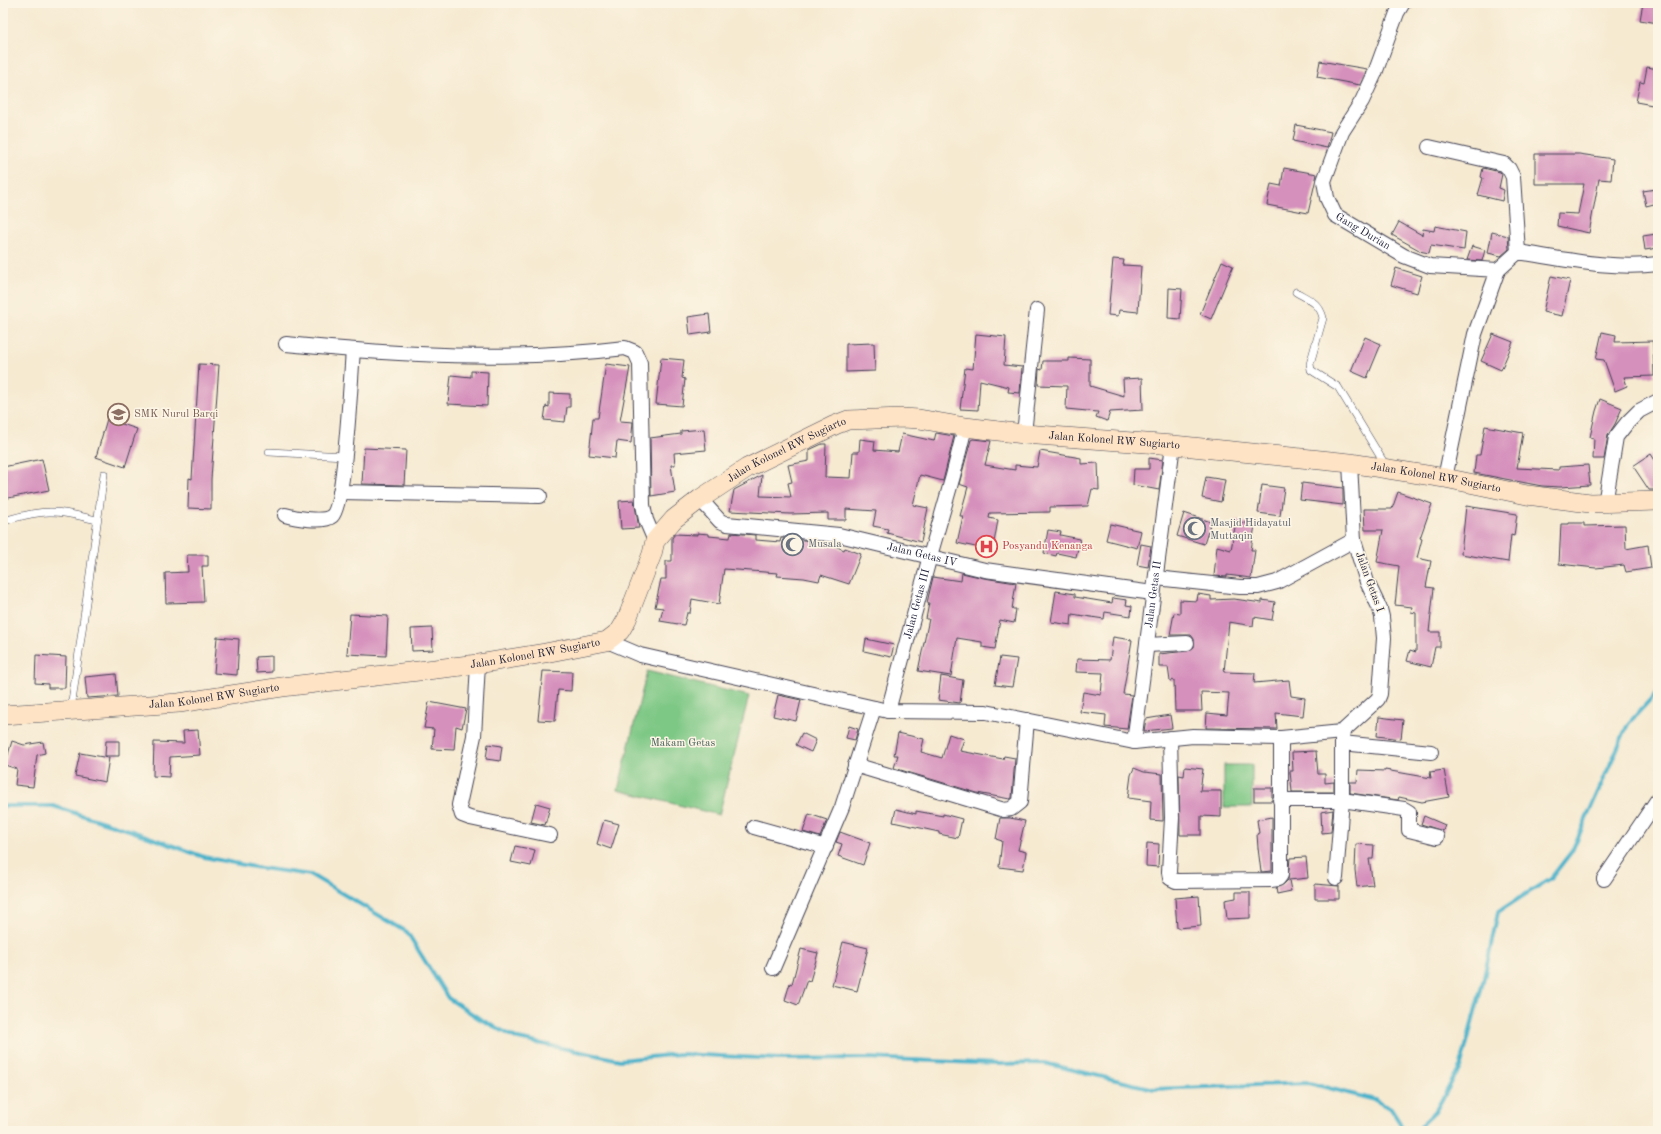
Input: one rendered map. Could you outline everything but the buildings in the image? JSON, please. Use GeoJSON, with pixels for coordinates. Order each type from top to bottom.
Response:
{"type":"FeatureCollection","features":[{"type":"Feature","properties":{"kind":"main road","name":"Jalan Kolonel RW Sugiarto"},"geometry":{"type":"LineString","coordinates":[[3,715],[178,703],[282,687],[478,664],[545,654],[607,642],[620,631],[627,619],[652,554],[655,541],[674,519],[700,499],[747,468],[848,420],[903,418],[919,419],[965,427],[1024,434],[1173,445],[1350,463],[1445,478],[1528,495],[1590,504],[1658,501]]}},
{"type":"Feature","properties":{"kind":"street","name":"Gang Durian"},"geometry":{"type":"LineString","coordinates":[[1403,3],[1397,13],[1375,73],[1362,101],[1342,132],[1324,181],[1327,198],[1335,215],[1404,256],[1430,266],[1498,270]]}},
{"type":"Feature","properties":{"kind":"street"},"geometry":{"type":"LineString","coordinates":[[1429,147],[1504,164],[1509,169],[1513,177],[1518,252]]}},
{"type":"Feature","properties":{"kind":"street"},"geometry":{"type":"LineString","coordinates":[[1445,478],[1475,334],[1498,270],[1518,252]]}},
{"type":"Feature","properties":{"kind":"street"},"geometry":{"type":"LineString","coordinates":[[1518,252],[1588,263],[1643,266],[1658,264]]}},
{"type":"Feature","properties":{"kind":"street"},"geometry":{"type":"LineString","coordinates":[[1024,434],[1037,310]]}},
{"type":"Feature","properties":{"kind":"street"},"geometry":{"type":"LineString","coordinates":[[286,344],[431,355],[558,354],[625,348],[635,352],[640,363],[643,505],[646,520],[655,541]]}},
{"type":"Feature","properties":{"kind":"street"},"geometry":{"type":"LineString","coordinates":[[285,515],[298,519],[328,518],[335,512],[340,492],[345,456],[353,350]]}},
{"type":"Feature","properties":{"kind":"street"},"geometry":{"type":"LineString","coordinates":[[1605,504],[1616,437],[1627,423],[1639,412],[1658,401]]}},
{"type":"Feature","properties":{"kind":"street","name":"Jalan Getas III"},"geometry":{"type":"LineString","coordinates":[[888,711],[930,556],[954,476],[965,427]]}},
{"type":"Feature","properties":{"kind":"street","name":"Jalan Getas II"},"geometry":{"type":"LineString","coordinates":[[1134,742],[1173,445]]}},
{"type":"Feature","properties":{"kind":"street","name":"Jalan Getas I"},"geometry":{"type":"LineString","coordinates":[[1342,737],[1378,699],[1380,694],[1383,667],[1384,638],[1380,609],[1367,582],[1354,540],[1350,463]]}},
{"type":"Feature","properties":{"kind":"street"},"geometry":{"type":"LineString","coordinates":[[340,492],[540,496]]}},
{"type":"Feature","properties":{"kind":"street","name":"Jalan Getas IV"},"geometry":{"type":"LineString","coordinates":[[700,499],[720,521],[727,524],[839,535],[985,570],[1153,593]]}},
{"type":"Feature","properties":{"kind":"street"},"geometry":{"type":"LineString","coordinates":[[1156,578],[1240,587],[1258,587],[1277,582],[1354,540]]}},
{"type":"Feature","properties":{"kind":"street"},"geometry":{"type":"LineString","coordinates":[[607,642],[640,655],[888,711],[986,712],[1134,742],[1193,736],[1281,738],[1342,737],[1431,752]]}},
{"type":"Feature","properties":{"kind":"street"},"geometry":{"type":"LineString","coordinates":[[1147,645],[1187,643]]}},
{"type":"Feature","properties":{"kind":"street"},"geometry":{"type":"LineString","coordinates":[[478,664],[474,736],[459,805],[462,815],[550,835]]}},
{"type":"Feature","properties":{"kind":"street"},"geometry":{"type":"LineString","coordinates":[[773,968],[842,807],[874,708]]}},
{"type":"Feature","properties":{"kind":"street"},"geometry":{"type":"LineString","coordinates":[[855,765],[1004,810],[1011,809],[1020,802],[1027,720]]}},
{"type":"Feature","properties":{"kind":"street"},"geometry":{"type":"LineString","coordinates":[[1336,878],[1342,800],[1342,737]]}},
{"type":"Feature","properties":{"kind":"street"},"geometry":{"type":"LineString","coordinates":[[1170,738],[1172,818],[1168,872],[1170,878],[1173,880],[1278,879],[1281,875],[1281,738]]}},
{"type":"Feature","properties":{"kind":"street"},"geometry":{"type":"LineString","coordinates":[[1604,879],[1658,799]]}},
{"type":"Feature","properties":{"kind":"street"},"geometry":{"type":"LineString","coordinates":[[1280,800],[1342,800],[1404,809],[1409,812],[1409,830],[1437,837]]}},
{"type":"Feature","properties":{"kind":"street"},"geometry":{"type":"LineString","coordinates":[[754,827],[826,847]]}},
{"type":"Feature","properties":{"kind":"lane"},"geometry":{"type":"LineString","coordinates":[[1296,292],[1315,303],[1322,311],[1323,318],[1310,364],[1311,370],[1338,387],[1387,469]]}},
{"type":"Feature","properties":{"kind":"lane"},"geometry":{"type":"LineString","coordinates":[[269,452],[345,456]]}},
{"type":"Feature","properties":{"kind":"lane"},"geometry":{"type":"LineString","coordinates":[[71,710],[104,474]]}},
{"type":"Feature","properties":{"kind":"lane"},"geometry":{"type":"LineString","coordinates":[[3,521],[30,514],[49,512],[64,513],[97,520]]}},
{"type":"Feature","properties":{"kind":"green space","name":"Makam Getas"},"geometry":{"type":"Polygon","coordinates":[[[647,671],[749,696],[719,815],[618,790],[647,671]]]}},
{"type":"Feature","properties":{"kind":"green space"},"geometry":{"type":"Polygon","coordinates":[[[1224,765],[1252,765],[1252,807],[1224,807],[1224,765]]]}},
{"type":"Feature","properties":{"kind":"waterway"},"geometry":{"type":"LineString","coordinates":[[1415,1131],[1435,1112],[1461,1065],[1484,978],[1498,912],[1551,878],[1572,851],[1628,724],[1658,691]]}},
{"type":"Feature","properties":{"kind":"waterway"},"geometry":{"type":"LineString","coordinates":[[3,806],[53,806],[132,831],[204,857],[254,867],[311,875],[407,932],[448,998],[480,1019],[518,1039],[620,1060],[680,1054],[779,1059],[868,1058],[998,1064],[1044,1063],[1154,1089],[1309,1083],[1375,1100],[1391,1109],[1403,1131]]}},
{"type":"Feature","properties":{"kind":"place","name":"SMK Nurul Barqi"},"geometry":{"type":"Point","coordinates":[119,414]}},
{"type":"Feature","properties":{"kind":"place","name":"Masjid Hidayatul Muttaqin"},"geometry":{"type":"Point","coordinates":[1194,529]}},
{"type":"Feature","properties":{"kind":"place","name":"Musala"},"geometry":{"type":"Point","coordinates":[792,544]}},
{"type":"Feature","properties":{"kind":"place","name":"Posyandu Kenanga"},"geometry":{"type":"Point","coordinates":[986,546]}}]}
